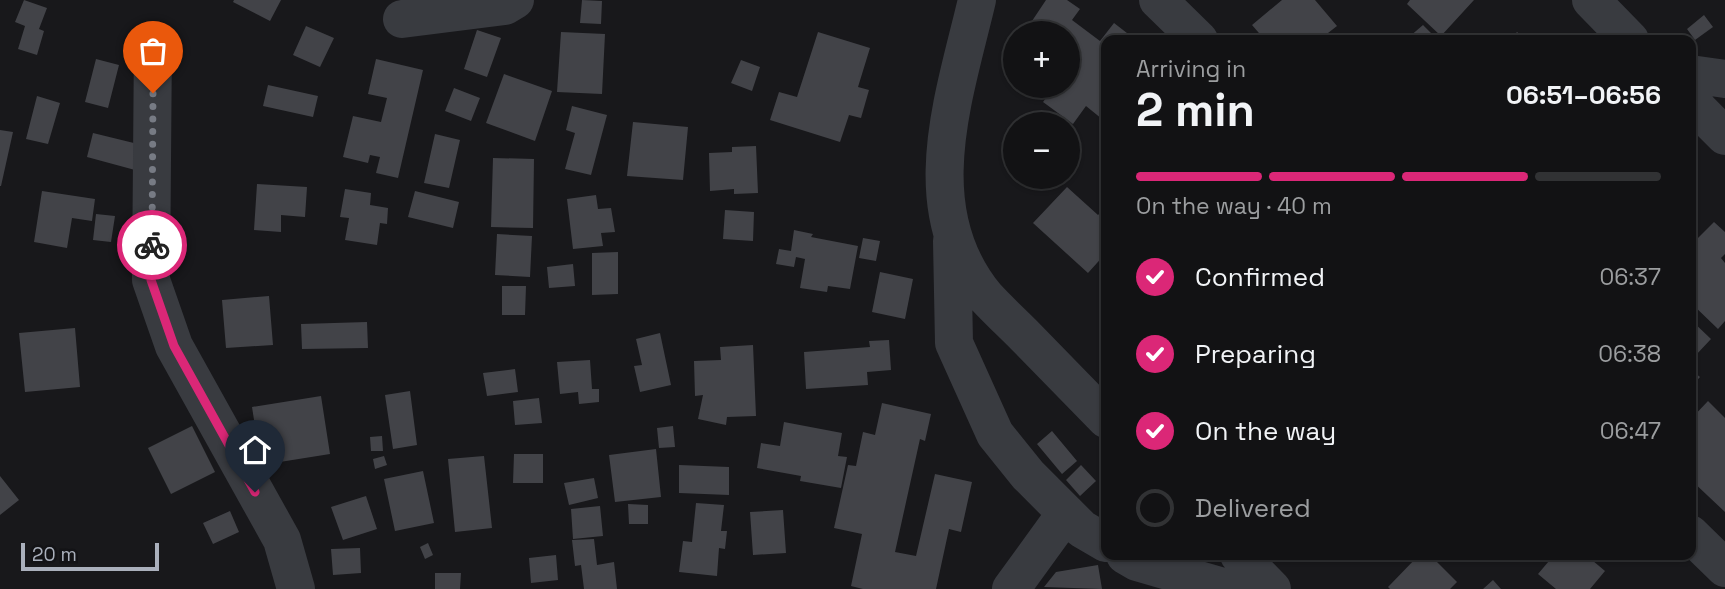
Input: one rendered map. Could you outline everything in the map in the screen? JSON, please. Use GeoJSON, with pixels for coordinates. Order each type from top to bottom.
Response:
{"type":"FeatureCollection","features":[{"type":"Feature","properties":{"kind":"street"},"geometry":{"type":"LineString","coordinates":[[402,19],[505,6],[515,0]]}},
{"type":"Feature","properties":{"kind":"street"},"geometry":{"type":"LineString","coordinates":[[977,0],[946,141],[945,206],[952,235],[964,262],[985,296],[1101,414]]}},
{"type":"Feature","properties":{"kind":"street"},"geometry":{"type":"LineString","coordinates":[[1158,0],[1194,35]]}},
{"type":"Feature","properties":{"kind":"street"},"geometry":{"type":"LineString","coordinates":[[1591,0],[1625,35]]}},
{"type":"Feature","properties":{"kind":"street"},"geometry":{"type":"LineString","coordinates":[[153,40],[151,280],[174,346],[282,540],[296,589]]}},
{"type":"Feature","properties":{"kind":"street"},"geometry":{"type":"LineString","coordinates":[[1696,75],[1725,79]]}},
{"type":"Feature","properties":{"kind":"street"},"geometry":{"type":"LineString","coordinates":[[1696,108],[1725,136]]}},
{"type":"Feature","properties":{"kind":"street"},"geometry":{"type":"LineString","coordinates":[[952,235],[954,343],[995,434],[1028,475],[1082,529],[1101,540]]}},
{"type":"Feature","properties":{"kind":"street"},"geometry":{"type":"LineString","coordinates":[[1011,589],[1066,513]]}},
{"type":"Feature","properties":{"kind":"street"},"geometry":{"type":"LineString","coordinates":[[1696,540],[1725,568]]}},
{"type":"Feature","properties":{"kind":"street"},"geometry":{"type":"LineString","coordinates":[[1134,560],[1230,589]]}},
{"type":"Feature","properties":{"kind":"street"},"geometry":{"type":"LineString","coordinates":[[1243,560],[1272,589]]}},
{"type":"Feature","properties":{"kind":"building"},"geometry":{"type":"Polygon","coordinates":[[[24,0],[47,8],[39,29],[44,31],[37,55],[18,49],[25,26],[15,22],[24,0]]]}},
{"type":"Feature","properties":{"kind":"building"},"geometry":{"type":"Polygon","coordinates":[[[281,0],[270,21],[233,2],[281,0]]]}},
{"type":"Feature","properties":{"kind":"building"},"geometry":{"type":"Polygon","coordinates":[[[582,0],[602,1],[601,24],[580,23],[582,0]]]}},
{"type":"Feature","properties":{"kind":"building"},"geometry":{"type":"Polygon","coordinates":[[[1046,0],[1067,0],[1080,9],[1072,20],[1032,21],[1046,0]]]}},
{"type":"Feature","properties":{"kind":"building"},"geometry":{"type":"Polygon","coordinates":[[[1282,0],[1315,0],[1337,26],[1325,35],[1261,35],[1252,25],[1282,0]]]}},
{"type":"Feature","properties":{"kind":"building"},"geometry":{"type":"Polygon","coordinates":[[[1410,0],[1474,0],[1442,35],[1407,4],[1410,0]]]}},
{"type":"Feature","properties":{"kind":"building"},"geometry":{"type":"Polygon","coordinates":[[[1704,15],[1713,27],[1696,39],[1696,35],[1691,35],[1687,29],[1704,15]]]}},
{"type":"Feature","properties":{"kind":"building"},"geometry":{"type":"Polygon","coordinates":[[[1114,23],[1130,35],[1105,35],[1114,23]]]}},
{"type":"Feature","properties":{"kind":"building"},"geometry":{"type":"Polygon","coordinates":[[[1423,25],[1433,35],[1411,35],[1423,25]]]}},
{"type":"Feature","properties":{"kind":"building"},"geometry":{"type":"Polygon","coordinates":[[[306,26],[334,38],[320,67],[293,55],[306,26]]]}},
{"type":"Feature","properties":{"kind":"building"},"geometry":{"type":"Polygon","coordinates":[[[1080,26],[1101,40],[1101,118],[1086,106],[1080,114],[1080,112],[1057,112],[1043,102],[1046,98],[1080,98],[1080,26]]]}},
{"type":"Feature","properties":{"kind":"building"},"geometry":{"type":"Polygon","coordinates":[[[477,30],[501,38],[487,77],[464,69],[477,30]]]}},
{"type":"Feature","properties":{"kind":"building"},"geometry":{"type":"Polygon","coordinates":[[[561,32],[605,34],[602,94],[557,92],[561,32]]]}},
{"type":"Feature","properties":{"kind":"building"},"geometry":{"type":"Polygon","coordinates":[[[818,32],[870,48],[858,87],[869,90],[861,118],[849,115],[840,142],[770,120],[779,92],[797,97],[818,32]]]}},
{"type":"Feature","properties":{"kind":"building"},"geometry":{"type":"Polygon","coordinates":[[[96,59],[119,65],[108,108],[85,102],[96,59]]]}},
{"type":"Feature","properties":{"kind":"building"},"geometry":{"type":"Polygon","coordinates":[[[376,59],[423,70],[398,178],[376,173],[380,157],[370,155],[368,163],[343,157],[353,116],[381,122],[387,98],[368,94],[376,59]]]}},
{"type":"Feature","properties":{"kind":"building"},"geometry":{"type":"Polygon","coordinates":[[[741,60],[760,67],[752,91],[731,83],[741,60]]]}},
{"type":"Feature","properties":{"kind":"building"},"geometry":{"type":"Polygon","coordinates":[[[504,74],[552,91],[535,141],[486,123],[504,74]]]}},
{"type":"Feature","properties":{"kind":"building"},"geometry":{"type":"Polygon","coordinates":[[[268,85],[318,96],[313,117],[263,106],[268,85]]]}},
{"type":"Feature","properties":{"kind":"building"},"geometry":{"type":"Polygon","coordinates":[[[454,88],[480,98],[471,121],[445,111],[454,88]]]}},
{"type":"Feature","properties":{"kind":"building"},"geometry":{"type":"Polygon","coordinates":[[[37,96],[60,103],[48,144],[26,139],[37,96]]]}},
{"type":"Feature","properties":{"kind":"building"},"geometry":{"type":"Polygon","coordinates":[[[572,106],[607,115],[591,175],[565,169],[575,133],[566,130],[572,106]]]}},
{"type":"Feature","properties":{"kind":"building"},"geometry":{"type":"Polygon","coordinates":[[[633,122],[688,127],[683,180],[627,176],[633,122]]]}},
{"type":"Feature","properties":{"kind":"building"},"geometry":{"type":"Polygon","coordinates":[[[0,130],[13,132],[1,186],[0,186],[0,130]]]}},
{"type":"Feature","properties":{"kind":"building"},"geometry":{"type":"Polygon","coordinates":[[[93,133],[142,145],[135,170],[87,157],[93,133]]]}},
{"type":"Feature","properties":{"kind":"building"},"geometry":{"type":"Polygon","coordinates":[[[435,134],[460,140],[449,188],[424,183],[435,134]]]}},
{"type":"Feature","properties":{"kind":"building"},"geometry":{"type":"Polygon","coordinates":[[[756,146],[758,193],[734,194],[734,189],[710,191],[709,153],[732,152],[732,147],[756,146]]]}},
{"type":"Feature","properties":{"kind":"building"},"geometry":{"type":"Polygon","coordinates":[[[493,158],[534,159],[533,228],[491,227],[493,158]]]}},
{"type":"Feature","properties":{"kind":"building"},"geometry":{"type":"Polygon","coordinates":[[[257,184],[307,187],[305,217],[281,215],[281,232],[254,230],[257,184]]]}},
{"type":"Feature","properties":{"kind":"building"},"geometry":{"type":"Polygon","coordinates":[[[345,189],[371,193],[370,205],[388,208],[387,224],[380,223],[377,245],[345,240],[349,218],[340,217],[345,189]]]}},
{"type":"Feature","properties":{"kind":"building"},"geometry":{"type":"Polygon","coordinates":[[[1065,189],[1069,189],[1098,215],[1101,212],[1101,259],[1088,273],[1033,223],[1065,189]]]}},
{"type":"Feature","properties":{"kind":"building"},"geometry":{"type":"Polygon","coordinates":[[[42,191],[95,199],[92,221],[72,218],[67,248],[34,242],[42,191]]]}},
{"type":"Feature","properties":{"kind":"building"},"geometry":{"type":"Polygon","coordinates":[[[415,191],[459,202],[453,228],[408,217],[415,191]]]}},
{"type":"Feature","properties":{"kind":"building"},"geometry":{"type":"Polygon","coordinates":[[[596,195],[598,209],[611,208],[615,232],[601,233],[603,246],[573,249],[567,199],[596,195]]]}},
{"type":"Feature","properties":{"kind":"building"},"geometry":{"type":"Polygon","coordinates":[[[725,210],[754,212],[753,241],[723,239],[725,210]]]}},
{"type":"Feature","properties":{"kind":"building"},"geometry":{"type":"Polygon","coordinates":[[[96,214],[115,216],[111,242],[93,240],[96,214]]]}},
{"type":"Feature","properties":{"kind":"building"},"geometry":{"type":"Polygon","coordinates":[[[1714,222],[1725,232],[1725,254],[1721,258],[1725,263],[1725,321],[1718,329],[1696,308],[1696,240],[1714,222]]]}},
{"type":"Feature","properties":{"kind":"building"},"geometry":{"type":"Polygon","coordinates":[[[794,230],[813,234],[811,237],[858,246],[850,289],[828,286],[827,292],[800,288],[805,259],[796,257],[794,267],[776,264],[779,249],[791,251],[794,230]]]}},
{"type":"Feature","properties":{"kind":"building"},"geometry":{"type":"Polygon","coordinates":[[[497,234],[532,236],[530,277],[495,275],[497,234]]]}},
{"type":"Feature","properties":{"kind":"building"},"geometry":{"type":"Polygon","coordinates":[[[863,238],[880,241],[876,261],[859,258],[863,238]]]}},
{"type":"Feature","properties":{"kind":"building"},"geometry":{"type":"Polygon","coordinates":[[[618,252],[618,294],[592,295],[592,253],[618,252]]]}},
{"type":"Feature","properties":{"kind":"building"},"geometry":{"type":"Polygon","coordinates":[[[573,264],[575,286],[549,288],[547,267],[573,264]]]}},
{"type":"Feature","properties":{"kind":"building"},"geometry":{"type":"Polygon","coordinates":[[[880,272],[913,279],[905,319],[872,312],[880,272]]]}},
{"type":"Feature","properties":{"kind":"building"},"geometry":{"type":"Polygon","coordinates":[[[502,286],[526,286],[525,315],[502,315],[502,286]]]}},
{"type":"Feature","properties":{"kind":"building"},"geometry":{"type":"Polygon","coordinates":[[[269,296],[273,345],[226,348],[222,300],[269,296]]]}},
{"type":"Feature","properties":{"kind":"building"},"geometry":{"type":"Polygon","coordinates":[[[367,322],[368,348],[302,349],[301,324],[367,322]]]}},
{"type":"Feature","properties":{"kind":"building"},"geometry":{"type":"Polygon","coordinates":[[[1696,325],[1711,339],[1696,355],[1696,325]]]}},
{"type":"Feature","properties":{"kind":"building"},"geometry":{"type":"Polygon","coordinates":[[[75,328],[80,387],[25,392],[19,333],[75,328]]]}},
{"type":"Feature","properties":{"kind":"building"},"geometry":{"type":"Polygon","coordinates":[[[660,333],[671,385],[640,392],[634,366],[642,365],[636,339],[660,333]]]}},
{"type":"Feature","properties":{"kind":"building"},"geometry":{"type":"Polygon","coordinates":[[[889,340],[891,370],[867,372],[868,385],[806,389],[804,352],[870,347],[869,341],[889,340]]]}},
{"type":"Feature","properties":{"kind":"building"},"geometry":{"type":"Polygon","coordinates":[[[753,345],[756,416],[727,417],[726,425],[698,419],[703,395],[695,396],[694,361],[721,360],[720,347],[753,345]]]}},
{"type":"Feature","properties":{"kind":"building"},"geometry":{"type":"Polygon","coordinates":[[[590,360],[592,389],[599,389],[599,402],[579,404],[578,392],[560,394],[557,362],[590,360]]]}},
{"type":"Feature","properties":{"kind":"building"},"geometry":{"type":"Polygon","coordinates":[[[515,369],[518,392],[487,396],[483,373],[515,369]]]}},
{"type":"Feature","properties":{"kind":"building"},"geometry":{"type":"Polygon","coordinates":[[[410,391],[417,445],[393,449],[385,395],[410,391]]]}},
{"type":"Feature","properties":{"kind":"building"},"geometry":{"type":"Polygon","coordinates":[[[321,396],[330,454],[261,465],[252,407],[321,396]]]}},
{"type":"Feature","properties":{"kind":"building"},"geometry":{"type":"Polygon","coordinates":[[[539,398],[542,423],[515,425],[513,401],[539,398]]]}},
{"type":"Feature","properties":{"kind":"building"},"geometry":{"type":"Polygon","coordinates":[[[1708,401],[1725,418],[1725,512],[1696,485],[1696,414],[1708,401]]]}},
{"type":"Feature","properties":{"kind":"building"},"geometry":{"type":"Polygon","coordinates":[[[882,403],[931,414],[925,441],[920,439],[895,552],[916,556],[935,474],[972,482],[961,532],[949,529],[936,589],[863,589],[851,586],[862,534],[834,528],[848,465],[856,466],[863,432],[875,435],[882,403]]]}},
{"type":"Feature","properties":{"kind":"building"},"geometry":{"type":"Polygon","coordinates":[[[784,422],[842,433],[838,456],[847,457],[841,488],[800,481],[801,476],[757,468],[761,443],[780,446],[784,422]]]}},
{"type":"Feature","properties":{"kind":"building"},"geometry":{"type":"Polygon","coordinates":[[[192,426],[215,472],[171,494],[148,448],[192,426]]]}},
{"type":"Feature","properties":{"kind":"building"},"geometry":{"type":"Polygon","coordinates":[[[673,426],[675,447],[659,448],[657,428],[673,426]]]}},
{"type":"Feature","properties":{"kind":"building"},"geometry":{"type":"Polygon","coordinates":[[[1052,431],[1077,461],[1062,474],[1037,444],[1052,431]]]}},
{"type":"Feature","properties":{"kind":"building"},"geometry":{"type":"Polygon","coordinates":[[[382,436],[383,451],[371,451],[370,437],[382,436]]]}},
{"type":"Feature","properties":{"kind":"building"},"geometry":{"type":"Polygon","coordinates":[[[656,449],[661,497],[615,502],[609,455],[656,449]]]}},
{"type":"Feature","properties":{"kind":"building"},"geometry":{"type":"Polygon","coordinates":[[[514,454],[543,454],[543,483],[513,483],[514,454]]]}},
{"type":"Feature","properties":{"kind":"building"},"geometry":{"type":"Polygon","coordinates":[[[384,456],[387,465],[375,469],[373,459],[384,456]]]}},
{"type":"Feature","properties":{"kind":"building"},"geometry":{"type":"Polygon","coordinates":[[[484,456],[492,528],[455,532],[448,459],[484,456]]]}},
{"type":"Feature","properties":{"kind":"building"},"geometry":{"type":"Polygon","coordinates":[[[679,465],[729,467],[729,495],[679,493],[679,465]]]}},
{"type":"Feature","properties":{"kind":"building"},"geometry":{"type":"Polygon","coordinates":[[[1081,465],[1096,481],[1080,496],[1066,480],[1081,465]]]}},
{"type":"Feature","properties":{"kind":"building"},"geometry":{"type":"Polygon","coordinates":[[[423,471],[434,523],[395,531],[384,479],[423,471]]]}},
{"type":"Feature","properties":{"kind":"building"},"geometry":{"type":"Polygon","coordinates":[[[0,476],[19,500],[0,515],[0,476]]]}},
{"type":"Feature","properties":{"kind":"building"},"geometry":{"type":"Polygon","coordinates":[[[594,478],[598,498],[569,505],[564,483],[594,478]]]}},
{"type":"Feature","properties":{"kind":"building"},"geometry":{"type":"Polygon","coordinates":[[[366,496],[377,529],[343,540],[331,507],[366,496]]]}},
{"type":"Feature","properties":{"kind":"building"},"geometry":{"type":"Polygon","coordinates":[[[696,503],[724,505],[721,531],[727,531],[725,549],[719,548],[717,576],[679,572],[683,541],[692,542],[696,503]]]}},
{"type":"Feature","properties":{"kind":"building"},"geometry":{"type":"Polygon","coordinates":[[[628,504],[648,505],[648,524],[629,524],[628,504]]]}},
{"type":"Feature","properties":{"kind":"building"},"geometry":{"type":"Polygon","coordinates":[[[600,506],[603,536],[573,539],[571,509],[600,506]]]}},
{"type":"Feature","properties":{"kind":"building"},"geometry":{"type":"Polygon","coordinates":[[[783,510],[786,553],[753,555],[750,512],[783,510]]]}},
{"type":"Feature","properties":{"kind":"building"},"geometry":{"type":"Polygon","coordinates":[[[230,511],[239,532],[213,544],[203,523],[230,511]]]}},
{"type":"Feature","properties":{"kind":"building"},"geometry":{"type":"Polygon","coordinates":[[[594,539],[597,565],[614,562],[617,589],[584,589],[581,565],[575,566],[572,540],[594,539]]]}},
{"type":"Feature","properties":{"kind":"building"},"geometry":{"type":"Polygon","coordinates":[[[428,543],[433,555],[425,559],[420,547],[428,543]]]}},
{"type":"Feature","properties":{"kind":"building"},"geometry":{"type":"Polygon","coordinates":[[[360,548],[361,573],[333,575],[331,549],[360,548]]]}},
{"type":"Feature","properties":{"kind":"building"},"geometry":{"type":"Polygon","coordinates":[[[556,555],[558,580],[531,583],[529,558],[556,555]]]}},
{"type":"Feature","properties":{"kind":"building"},"geometry":{"type":"Polygon","coordinates":[[[1414,560],[1435,560],[1457,582],[1450,589],[1388,587],[1414,560]]]}},
{"type":"Feature","properties":{"kind":"building"},"geometry":{"type":"Polygon","coordinates":[[[1550,560],[1592,560],[1605,571],[1590,589],[1556,589],[1538,574],[1550,560]]]}},
{"type":"Feature","properties":{"kind":"building"},"geometry":{"type":"Polygon","coordinates":[[[1098,565],[1102,589],[1044,587],[1056,572],[1098,565]]]}},
{"type":"Feature","properties":{"kind":"building"},"geometry":{"type":"Polygon","coordinates":[[[435,573],[461,573],[460,589],[435,589],[435,573]]]}},
{"type":"Feature","properties":{"kind":"building"},"geometry":{"type":"Polygon","coordinates":[[[1493,580],[1501,589],[1483,589],[1493,580]]]}},
{"type":"Feature","properties":{"kind":"way so far"},"geometry":{"type":"LineString","coordinates":[[152,245],[153,93]]}},
{"type":"Feature","properties":{"kind":"route"},"geometry":{"type":"LineString","coordinates":[[152,245],[151,280],[174,346],[255,492]]}}]}
